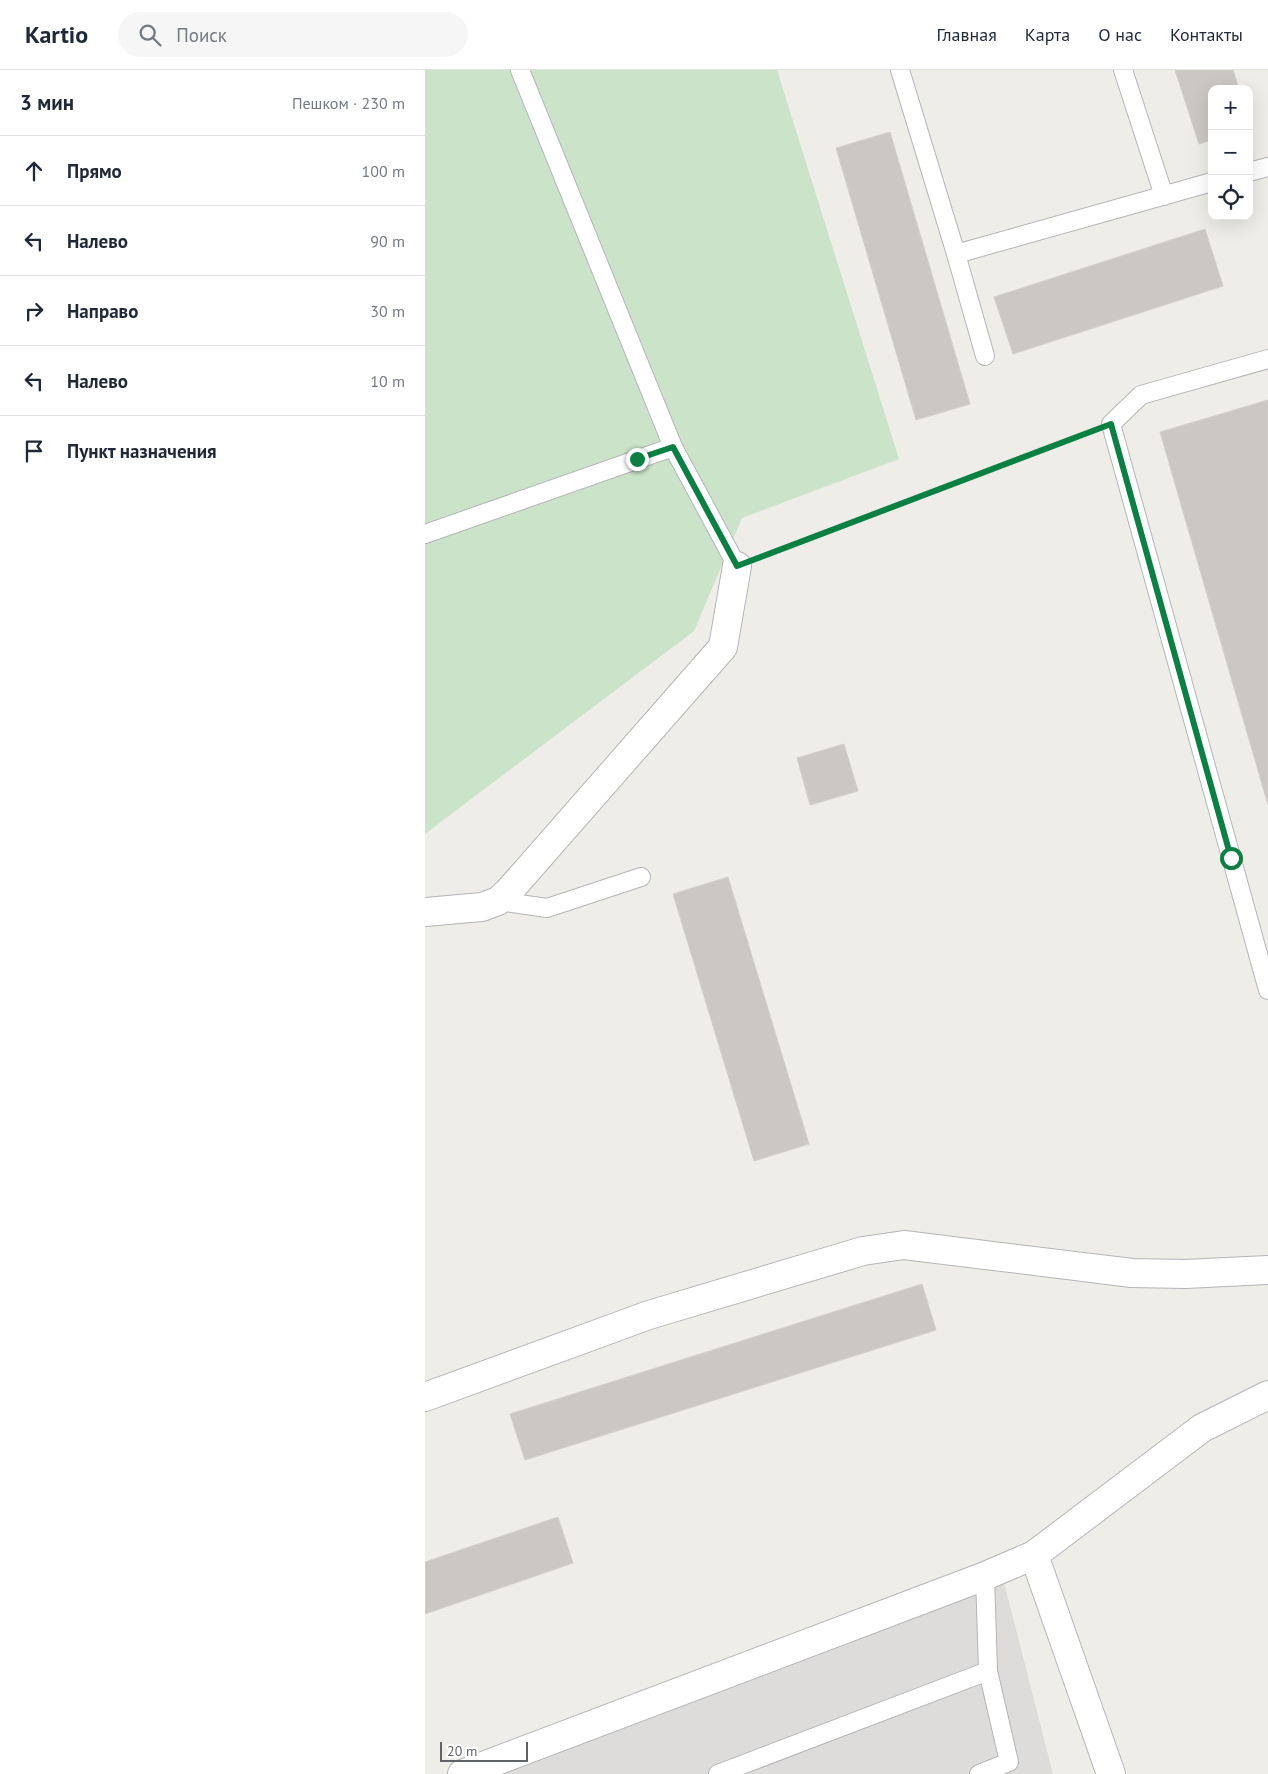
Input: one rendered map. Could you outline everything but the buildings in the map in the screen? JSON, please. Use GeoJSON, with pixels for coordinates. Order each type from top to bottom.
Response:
{"type":"FeatureCollection","features":[{"type":"Feature","properties":{"kind":"street"},"geometry":{"type":"LineString","coordinates":[[425,912],[481,907],[498,901],[509,892],[723,647],[737,566]]}},
{"type":"Feature","properties":{"kind":"street"},"geometry":{"type":"LineString","coordinates":[[425,1397],[649,1315],[863,1251],[904,1245],[1131,1273],[1185,1274],[1268,1270]]}},
{"type":"Feature","properties":{"kind":"street"},"geometry":{"type":"LineString","coordinates":[[462,1774],[985,1576],[1034,1555],[1202,1428],[1268,1395]]}},
{"type":"Feature","properties":{"kind":"street"},"geometry":{"type":"LineString","coordinates":[[1034,1555],[1111,1774]]}},
{"type":"Feature","properties":{"kind":"lane"},"geometry":{"type":"LineString","coordinates":[[520,70],[673,447],[737,566]]}},
{"type":"Feature","properties":{"kind":"lane"},"geometry":{"type":"LineString","coordinates":[[900,70],[985,356]]}},
{"type":"Feature","properties":{"kind":"lane"},"geometry":{"type":"LineString","coordinates":[[1123,70],[1164,196]]}},
{"type":"Feature","properties":{"kind":"lane"},"geometry":{"type":"LineString","coordinates":[[1253,171],[1268,167]]}},
{"type":"Feature","properties":{"kind":"lane"},"geometry":{"type":"LineString","coordinates":[[955,254],[1208,183]]}},
{"type":"Feature","properties":{"kind":"lane"},"geometry":{"type":"LineString","coordinates":[[1268,359],[1141,395],[1111,424],[1268,990]]}},
{"type":"Feature","properties":{"kind":"lane"},"geometry":{"type":"LineString","coordinates":[[425,534],[673,447]]}},
{"type":"Feature","properties":{"kind":"lane"},"geometry":{"type":"LineString","coordinates":[[498,901],[547,908],[641,877]]}},
{"type":"Feature","properties":{"kind":"lane"},"geometry":{"type":"LineString","coordinates":[[979,1774],[1009,1762],[988,1671],[985,1576]]}},
{"type":"Feature","properties":{"kind":"lane"},"geometry":{"type":"LineString","coordinates":[[718,1774],[988,1671]]}},
{"type":"Feature","properties":{"kind":"path"},"geometry":{"type":"LineString","coordinates":[[737,566],[1111,424]]}},
{"type":"Feature","properties":{"kind":"shaded area"},"geometry":{"type":"Polygon","coordinates":[[[999,1563],[1053,1774],[446,1774],[999,1563]]]}},
{"type":"Feature","properties":{"kind":"green space"},"geometry":{"type":"Polygon","coordinates":[[[425,70],[777,70],[899,459],[742,518],[694,631],[425,834],[425,70]]]}},
{"type":"Feature","properties":{"kind":"route"},"geometry":{"type":"LineString","coordinates":[[637,459],[673,447],[737,566],[1111,424],[1231,858]]}}]}
